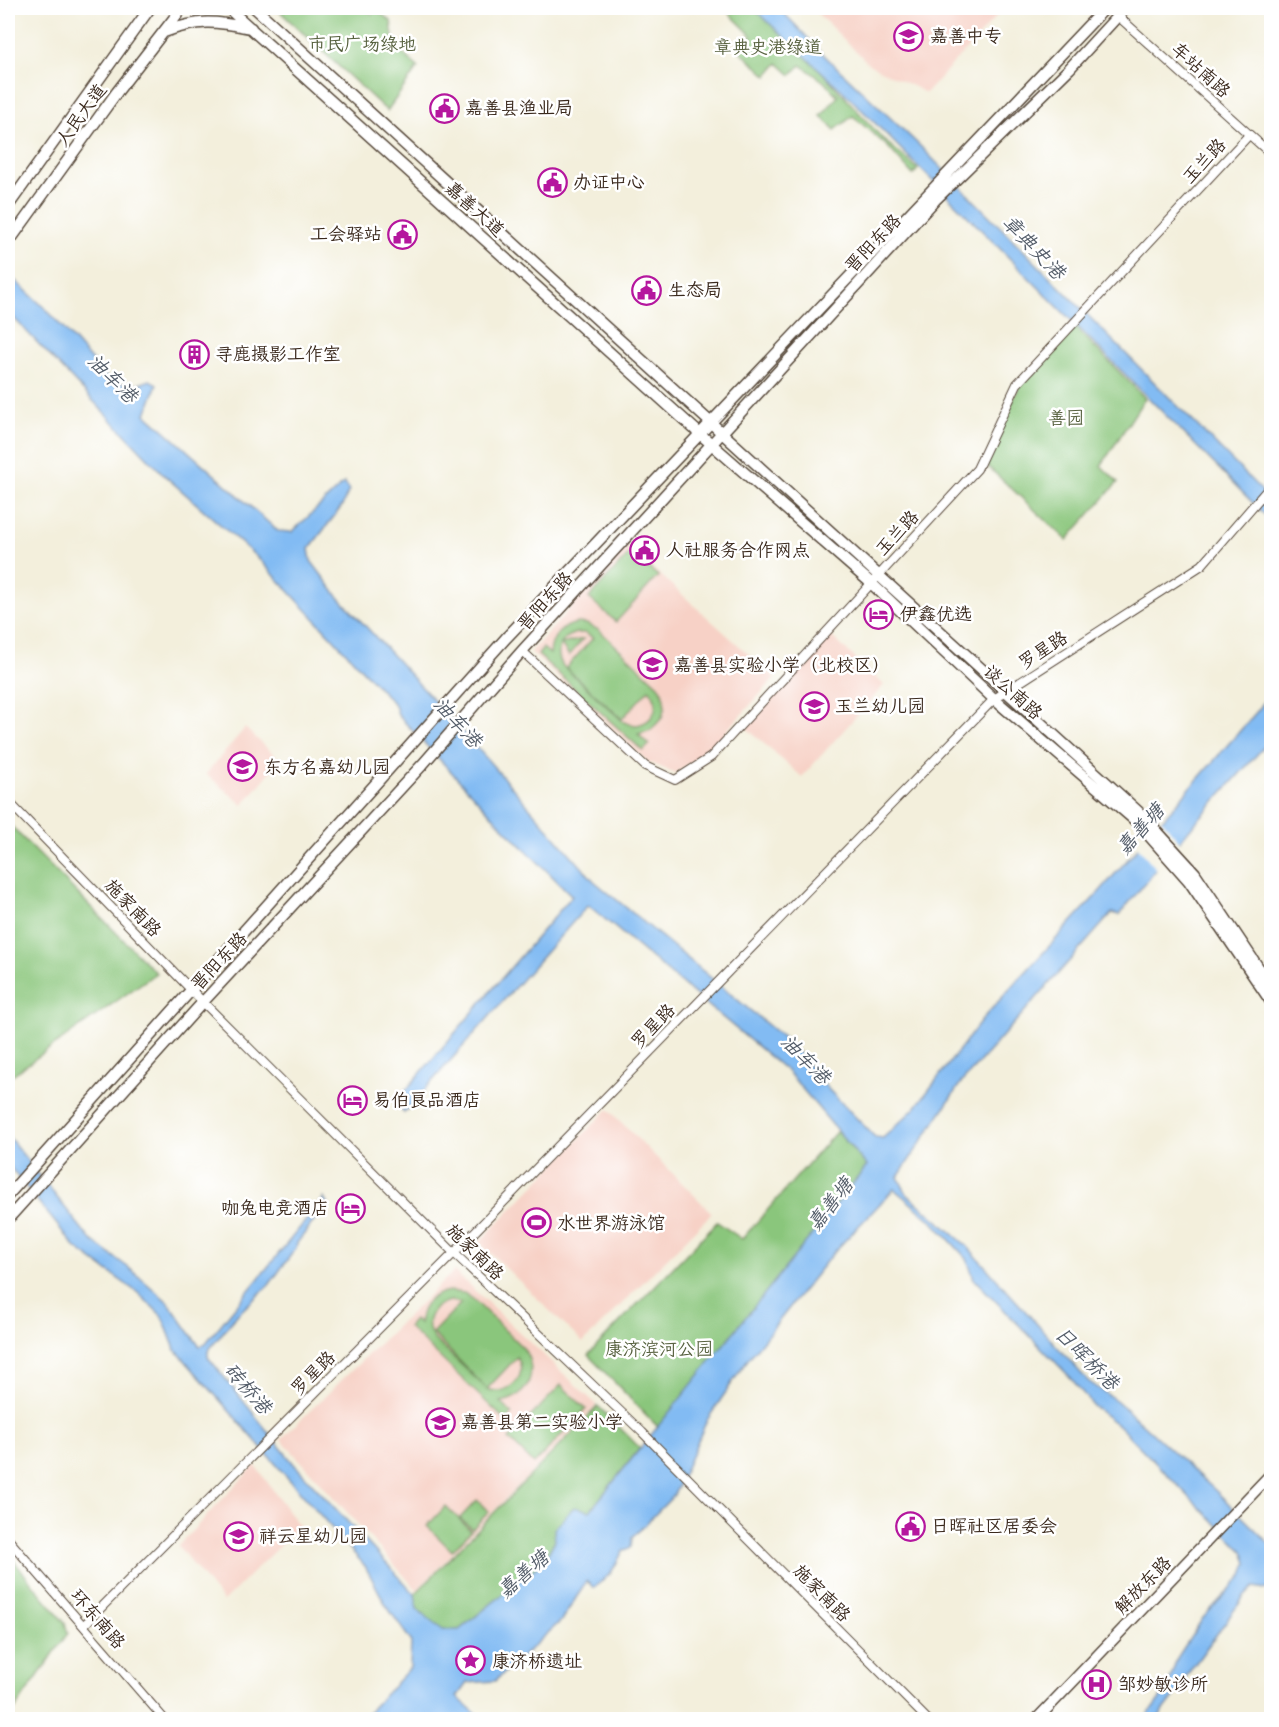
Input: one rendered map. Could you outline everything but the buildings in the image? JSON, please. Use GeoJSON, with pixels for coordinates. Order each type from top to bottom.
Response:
{"type":"FeatureCollection","features":[{"type":"Feature","properties":{"kind":"main road","name":"人民大道"},"geometry":{"type":"LineString","coordinates":[[8,206],[143,13],[150,8]]}},
{"type":"Feature","properties":{"kind":"main road","name":"人民大道"},"geometry":{"type":"LineString","coordinates":[[8,243],[117,92],[182,8]]}},
{"type":"Feature","properties":{"kind":"main road","name":"嘉善大道"},"geometry":{"type":"LineString","coordinates":[[228,8],[700,434]]}},
{"type":"Feature","properties":{"kind":"main road","name":"嘉善大道"},"geometry":{"type":"LineString","coordinates":[[255,8],[710,423]]}},
{"type":"Feature","properties":{"kind":"main road","name":"晋阳东路"},"geometry":{"type":"LineString","coordinates":[[9,1194],[506,638],[710,423],[958,170],[1107,8]]}},
{"type":"Feature","properties":{"kind":"main road","name":"晋阳东路"},"geometry":{"type":"LineString","coordinates":[[958,170],[1069,69],[1122,12]]}},
{"type":"Feature","properties":{"kind":"main road"},"geometry":{"type":"LineString","coordinates":[[164,32],[188,23],[219,22],[251,28]]}},
{"type":"Feature","properties":{"kind":"main road","name":"晋阳东路"},"geometry":{"type":"LineString","coordinates":[[8,1219],[203,1002],[423,764],[522,651],[933,196]]}},
{"type":"Feature","properties":{"kind":"main road","name":"谈公南路"},"geometry":{"type":"LineString","coordinates":[[710,423],[879,574],[1140,819],[1192,877],[1272,988]]}},
{"type":"Feature","properties":{"kind":"main road","name":"谈公南路"},"geometry":{"type":"LineString","coordinates":[[700,434],[871,583],[994,699],[1140,819]]}},
{"type":"Feature","properties":{"kind":"main road","name":"谈公南路"},"geometry":{"type":"LineString","coordinates":[[1192,877],[1272,1003]]}},
{"type":"Feature","properties":{"kind":"main road","name":"解放东路"},"geometry":{"type":"LineString","coordinates":[[1046,1719],[1252,1499],[1272,1473]]}},
{"type":"Feature","properties":{"kind":"main road","name":"解放东路"},"geometry":{"type":"LineString","coordinates":[[1252,1499],[1272,1482]]}},
{"type":"Feature","properties":{"kind":"main road","name":"解放东路"},"geometry":{"type":"LineString","coordinates":[[1036,1719],[1209,1545]]}},
{"type":"Feature","properties":{"kind":"street","name":"车站南路"},"geometry":{"type":"LineString","coordinates":[[1107,8],[1122,12],[1272,155]]}},
{"type":"Feature","properties":{"kind":"street","name":"玉兰路"},"geometry":{"type":"LineString","coordinates":[[522,651],[645,766],[675,780],[711,758],[977,470],[1017,384],[1250,135]]}},
{"type":"Feature","properties":{"kind":"street","name":"罗星路"},"geometry":{"type":"LineString","coordinates":[[84,1625],[454,1253],[994,699],[1202,565],[1269,487]]}},
{"type":"Feature","properties":{"kind":"street","name":"施家南路"},"geometry":{"type":"LineString","coordinates":[[8,801],[203,1002],[454,1253],[642,1432],[928,1719]]}},
{"type":"Feature","properties":{"kind":"street","name":"环东南路"},"geometry":{"type":"LineString","coordinates":[[8,1539],[165,1719]]}},
{"type":"Feature","properties":{"kind":"shaded area","name":"嘉善中专"},"geometry":{"type":"Polygon","coordinates":[[[812,8],[1004,8],[926,93],[870,65],[812,8]]]}},
{"type":"Feature","properties":{"kind":"shaded area","name":"嘉善县实验小学（北校区）"},"geometry":{"type":"Polygon","coordinates":[[[627,545],[775,678],[707,752],[675,773],[648,762],[531,652],[627,545]]]}},
{"type":"Feature","properties":{"kind":"shaded area","name":"玉兰幼儿园"},"geometry":{"type":"Polygon","coordinates":[[[829,634],[884,685],[802,777],[744,726],[829,634]]]}},
{"type":"Feature","properties":{"kind":"shaded area","name":"东方名嘉幼儿园"},"geometry":{"type":"Polygon","coordinates":[[[245,728],[280,760],[243,805],[206,774],[245,728]]]}},
{"type":"Feature","properties":{"kind":"shaded area"},"geometry":{"type":"Polygon","coordinates":[[[608,1109],[712,1213],[583,1343],[479,1242],[608,1109]]]}},
{"type":"Feature","properties":{"kind":"shaded area","name":"嘉善县第二实验小学"},"geometry":{"type":"Polygon","coordinates":[[[454,1271],[597,1405],[417,1590],[281,1439],[454,1271]]]}},
{"type":"Feature","properties":{"kind":"shaded area","name":"祥云星幼儿园"},"geometry":{"type":"Polygon","coordinates":[[[255,1465],[299,1526],[223,1602],[178,1546],[255,1465]]]}},
{"type":"Feature","properties":{"kind":"green space","name":"市民广场绿地"},"geometry":{"type":"Polygon","coordinates":[[[276,8],[363,8],[372,14],[376,10],[391,21],[394,46],[418,67],[387,111],[276,8]]]}},
{"type":"Feature","properties":{"kind":"green space","name":"章典史港绿道"},"geometry":{"type":"Polygon","coordinates":[[[724,8],[753,8],[824,74],[883,139],[918,169],[913,175],[889,148],[853,116],[835,130],[821,116],[838,96],[823,81],[801,65],[791,75],[778,63],[767,76],[740,51],[752,36],[724,8]]]}},
{"type":"Feature","properties":{"kind":"green space","name":"善园"},"geometry":{"type":"Polygon","coordinates":[[[1074,326],[1145,398],[1101,466],[1118,482],[1067,540],[984,463],[1020,385],[1074,326]]]}},
{"type":"Feature","properties":{"kind":"green space"},"geometry":{"type":"Polygon","coordinates":[[[631,552],[658,576],[616,622],[589,598],[631,552]]]}},
{"type":"Feature","properties":{"kind":"green space"},"geometry":{"type":"Polygon","coordinates":[[[572,624],[587,624],[599,630],[658,685],[663,693],[665,706],[662,718],[651,730],[638,734],[649,745],[643,751],[538,655],[543,648],[550,654],[552,642],[558,633],[572,624]],[[585,633],[570,635],[562,642],[559,656],[563,666],[624,722],[632,725],[640,724],[652,717],[656,704],[649,689],[622,719],[566,668],[593,638],[585,633]]]}},
{"type":"Feature","properties":{"kind":"green space"},"geometry":{"type":"Polygon","coordinates":[[[583,639],[569,656],[561,644],[583,639]]]}},
{"type":"Feature","properties":{"kind":"green space"},"geometry":{"type":"Polygon","coordinates":[[[8,823],[156,973],[8,1078],[8,823]]]}},
{"type":"Feature","properties":{"kind":"green space","name":"康济滨河公园"},"geometry":{"type":"Polygon","coordinates":[[[837,1131],[867,1166],[658,1427],[588,1355],[717,1222],[742,1239],[837,1131]]]}},
{"type":"Feature","properties":{"kind":"green space"},"geometry":{"type":"Polygon","coordinates":[[[443,1292],[464,1293],[473,1299],[523,1348],[528,1357],[531,1374],[524,1389],[518,1395],[501,1402],[512,1414],[506,1421],[408,1327],[414,1320],[419,1324],[422,1311],[428,1302],[443,1292]],[[450,1301],[437,1307],[430,1316],[431,1334],[486,1388],[432,1333],[461,1303],[450,1301]],[[517,1357],[487,1389],[502,1390],[514,1384],[521,1372],[517,1357]]]}},
{"type":"Feature","properties":{"kind":"green space"},"geometry":{"type":"Polygon","coordinates":[[[561,1385],[586,1409],[534,1464],[509,1439],[561,1385]]]}},
{"type":"Feature","properties":{"kind":"green space","name":"康济滨河公园"},"geometry":{"type":"Polygon","coordinates":[[[598,1406],[640,1448],[590,1511],[555,1540],[544,1561],[459,1630],[443,1630],[417,1609],[415,1594],[598,1406]]]}},
{"type":"Feature","properties":{"kind":"green space"},"geometry":{"type":"Polygon","coordinates":[[[477,1500],[489,1512],[472,1529],[460,1518],[477,1500]]]}},
{"type":"Feature","properties":{"kind":"green space"},"geometry":{"type":"Polygon","coordinates":[[[446,1506],[471,1531],[452,1551],[427,1526],[446,1506]]]}},
{"type":"Feature","properties":{"kind":"green space"},"geometry":{"type":"Polygon","coordinates":[[[8,1554],[65,1623],[68,1633],[8,1719],[8,1554]]]}},
{"type":"Feature","properties":{"kind":"water"},"geometry":{"type":"Polygon","coordinates":[[[753,8],[779,8],[827,58],[918,144],[1270,499],[1271,521],[847,95],[753,8]]]}},
{"type":"Feature","properties":{"kind":"water"},"geometry":{"type":"Polygon","coordinates":[[[8,274],[47,310],[109,380],[134,386],[150,380],[157,384],[146,414],[278,531],[292,532],[344,483],[349,490],[342,506],[309,549],[311,561],[336,594],[466,735],[594,881],[791,1044],[829,1090],[875,1137],[883,1138],[915,1108],[985,1016],[1101,890],[1259,709],[1271,691],[1271,739],[1189,830],[1119,915],[1112,913],[960,1084],[898,1177],[907,1194],[967,1246],[1088,1381],[1117,1401],[1217,1492],[1271,1545],[1271,1590],[1254,1587],[1243,1598],[1157,1719],[1145,1719],[1167,1689],[1177,1658],[1203,1618],[1243,1575],[1247,1563],[1243,1551],[1118,1425],[1093,1406],[1071,1378],[974,1279],[967,1259],[933,1222],[894,1189],[833,1253],[746,1362],[707,1420],[674,1495],[632,1538],[631,1547],[623,1551],[611,1573],[594,1588],[587,1581],[561,1621],[495,1681],[467,1683],[457,1697],[482,1719],[365,1719],[372,1708],[410,1668],[411,1641],[386,1605],[365,1566],[175,1349],[162,1316],[138,1293],[76,1248],[13,1171],[8,1163],[8,1136],[90,1239],[129,1268],[168,1302],[200,1347],[205,1344],[324,1198],[327,1204],[297,1243],[296,1248],[269,1285],[237,1315],[208,1351],[208,1357],[294,1464],[415,1594],[417,1609],[443,1630],[459,1630],[544,1561],[555,1540],[554,1529],[574,1507],[590,1511],[867,1166],[789,1073],[588,905],[404,1113],[395,1103],[572,896],[500,824],[398,715],[395,705],[259,559],[165,476],[8,312],[8,274]]]}},
{"type":"Feature","properties":{"kind":"pier"},"geometry":{"type":"Polygon","coordinates":[[[1160,818],[1182,844],[1159,872],[1136,845],[1160,818]]]}},
{"type":"Feature","properties":{"kind":"place","name":"嘉善中专"},"geometry":{"type":"Point","coordinates":[909,36]}},
{"type":"Feature","properties":{"kind":"place","name":"嘉善县渔业局"},"geometry":{"type":"Point","coordinates":[444,108]}},
{"type":"Feature","properties":{"kind":"place","name":"办证中心"},"geometry":{"type":"Point","coordinates":[552,182]}},
{"type":"Feature","properties":{"kind":"place","name":"工会驿站"},"geometry":{"type":"Point","coordinates":[403,234]}},
{"type":"Feature","properties":{"kind":"place","name":"生态局"},"geometry":{"type":"Point","coordinates":[647,290]}},
{"type":"Feature","properties":{"kind":"place","name":"寻鹿摄影工作室"},"geometry":{"type":"Point","coordinates":[194,354]}},
{"type":"Feature","properties":{"kind":"place","name":"人社服务合作网点"},"geometry":{"type":"Point","coordinates":[645,550]}},
{"type":"Feature","properties":{"kind":"place","name":"伊鑫优选"},"geometry":{"type":"Point","coordinates":[879,614]}},
{"type":"Feature","properties":{"kind":"place","name":"嘉善县实验小学（北校区）"},"geometry":{"type":"Point","coordinates":[653,665]}},
{"type":"Feature","properties":{"kind":"place","name":"玉兰幼儿园"},"geometry":{"type":"Point","coordinates":[814,706]}},
{"type":"Feature","properties":{"kind":"place","name":"东方名嘉幼儿园"},"geometry":{"type":"Point","coordinates":[243,767]}},
{"type":"Feature","properties":{"kind":"place","name":"易伯良品酒店"},"geometry":{"type":"Point","coordinates":[352,1100]}},
{"type":"Feature","properties":{"kind":"place","name":"咖兔电竞酒店"},"geometry":{"type":"Point","coordinates":[350,1208]}},
{"type":"Feature","properties":{"kind":"place","name":"水世界游泳馆"},"geometry":{"type":"Point","coordinates":[536,1223]}},
{"type":"Feature","properties":{"kind":"place","name":"嘉善县第二实验小学"},"geometry":{"type":"Point","coordinates":[440,1422]}},
{"type":"Feature","properties":{"kind":"place","name":"日晖社区居委会"},"geometry":{"type":"Point","coordinates":[910,1526]}},
{"type":"Feature","properties":{"kind":"place","name":"祥云星幼儿园"},"geometry":{"type":"Point","coordinates":[238,1536]}},
{"type":"Feature","properties":{"kind":"place","name":"康济桥遗址"},"geometry":{"type":"Point","coordinates":[471,1661]}},
{"type":"Feature","properties":{"kind":"place","name":"邹妙敏诊所"},"geometry":{"type":"Point","coordinates":[1097,1684]}},
{"type":"Feature","properties":{"kind":"water label","name":"章典史港"},"geometry":{"type":"Point","coordinates":[1034,247]}},
{"type":"Feature","properties":{"kind":"water label","name":"油车港"},"geometry":{"type":"Point","coordinates":[113,378]}},
{"type":"Feature","properties":{"kind":"water label","name":"油车港"},"geometry":{"type":"Point","coordinates":[458,722]}},
{"type":"Feature","properties":{"kind":"water label","name":"嘉善塘"},"geometry":{"type":"Point","coordinates":[1140,829]}},
{"type":"Feature","properties":{"kind":"water label","name":"油车港"},"geometry":{"type":"Point","coordinates":[806,1059]}},
{"type":"Feature","properties":{"kind":"water label","name":"嘉善塘"},"geometry":{"type":"Point","coordinates":[830,1204]}},
{"type":"Feature","properties":{"kind":"water label","name":"日晖桥港"},"geometry":{"type":"Point","coordinates":[1087,1358]}},
{"type":"Feature","properties":{"kind":"water label","name":"砖桥港"},"geometry":{"type":"Point","coordinates":[248,1388]}},
{"type":"Feature","properties":{"kind":"water label","name":"嘉善塘"},"geometry":{"type":"Point","coordinates":[523,1574]}}]}
